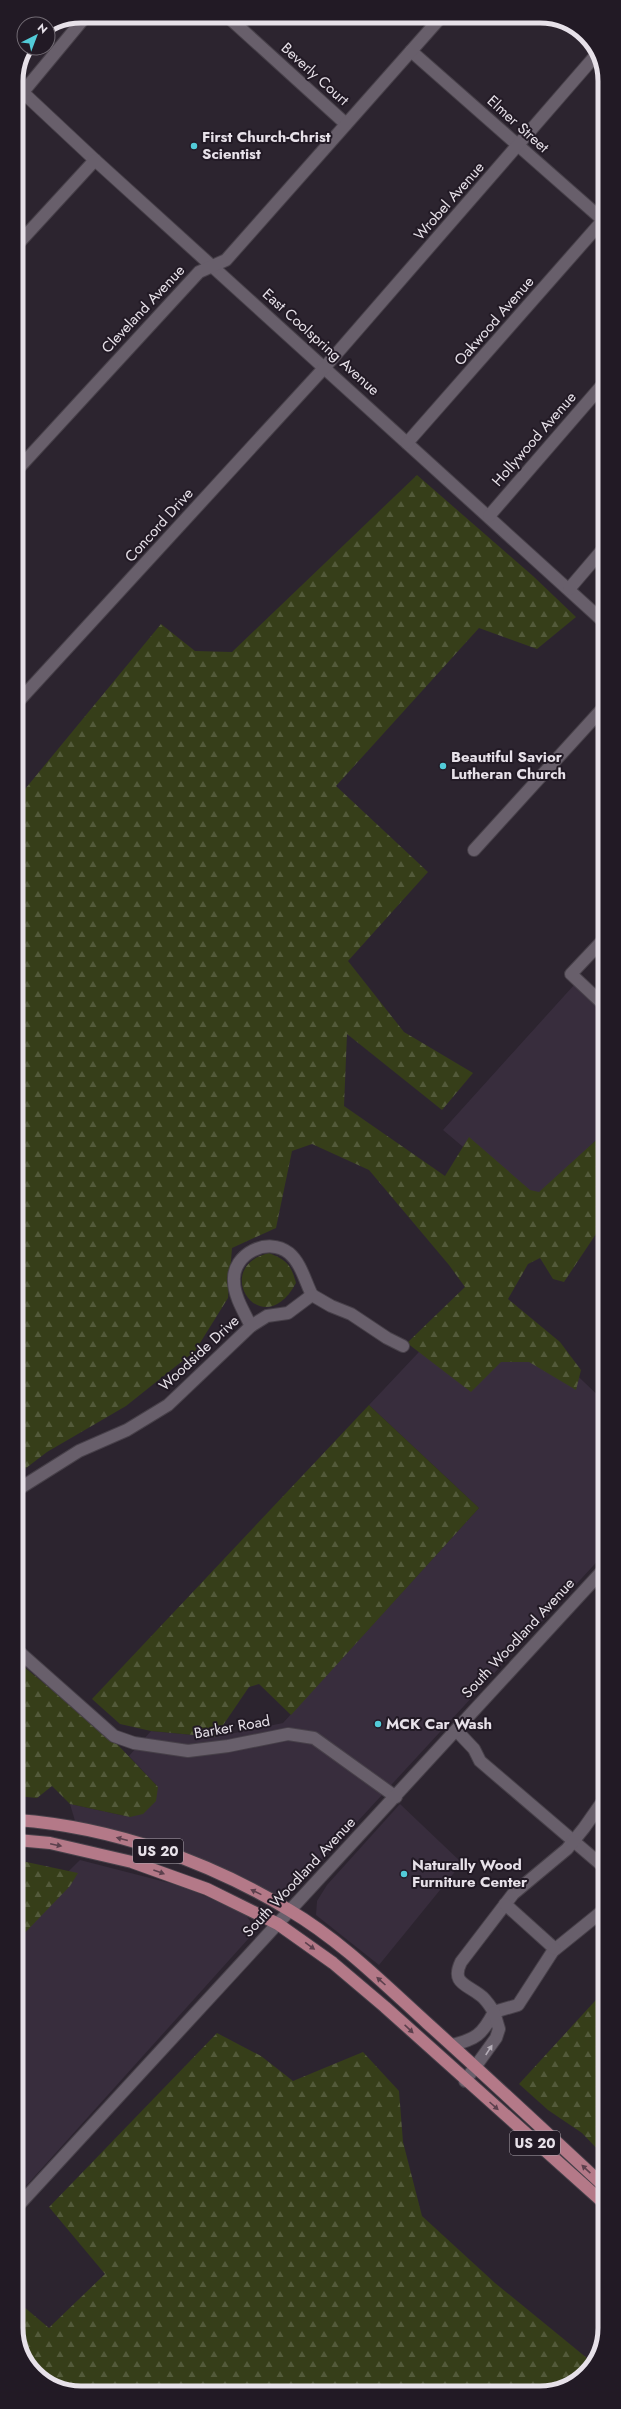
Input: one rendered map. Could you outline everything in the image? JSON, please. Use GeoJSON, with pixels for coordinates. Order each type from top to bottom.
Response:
{"type":"FeatureCollection","features":[{"type":"Feature","properties":{"kind":"main road","name":"US 20"},"geometry":{"type":"LineString","coordinates":[[23,1821],[96,1832],[176,1856],[211,1870],[290,1911],[352,1957],[477,2067],[598,2180]]}},
{"type":"Feature","properties":{"kind":"main road","name":"US 20"},"geometry":{"type":"LineString","coordinates":[[23,1841],[50,1843],[132,1862],[207,1889],[278,1924],[333,1963],[385,2007],[465,2081],[598,2198]]}},
{"type":"Feature","properties":{"kind":"street"},"geometry":{"type":"LineString","coordinates":[[23,86],[80,23]]}},
{"type":"Feature","properties":{"kind":"street","name":"Beverly Court"},"geometry":{"type":"LineString","coordinates":[[235,23],[346,124]]}},
{"type":"Feature","properties":{"kind":"street","name":"Cleveland Avenue"},"geometry":{"type":"LineString","coordinates":[[23,463],[200,272],[226,260],[436,23]]}},
{"type":"Feature","properties":{"kind":"street","name":"Elmer Street"},"geometry":{"type":"LineString","coordinates":[[411,51],[598,215]]}},
{"type":"Feature","properties":{"kind":"street","name":"Wrobel Avenue"},"geometry":{"type":"LineString","coordinates":[[325,367],[594,58]]}},
{"type":"Feature","properties":{"kind":"street","name":"East Coolspring Avenue"},"geometry":{"type":"LineString","coordinates":[[23,92],[95,160],[325,367],[598,616]]}},
{"type":"Feature","properties":{"kind":"street"},"geometry":{"type":"LineString","coordinates":[[23,238],[95,160]]}},
{"type":"Feature","properties":{"kind":"street","name":"Oakwood Avenue"},"geometry":{"type":"LineString","coordinates":[[408,443],[598,227]]}},
{"type":"Feature","properties":{"kind":"street","name":"Concord Drive"},"geometry":{"type":"LineString","coordinates":[[23,696],[325,367]]}},
{"type":"Feature","properties":{"kind":"street","name":"Hollywood Avenue"},"geometry":{"type":"LineString","coordinates":[[489,516],[598,390]]}},
{"type":"Feature","properties":{"kind":"street"},"geometry":{"type":"LineString","coordinates":[[569,589],[598,555]]}},
{"type":"Feature","properties":{"kind":"street"},"geometry":{"type":"LineString","coordinates":[[474,850],[598,714]]}},
{"type":"Feature","properties":{"kind":"street"},"geometry":{"type":"LineString","coordinates":[[598,945],[571,974],[598,999]]}},
{"type":"Feature","properties":{"kind":"street"},"geometry":{"type":"LineString","coordinates":[[251,1326],[236,1293],[233,1280],[235,1270],[247,1253],[267,1246],[279,1247],[288,1253],[299,1264],[312,1295],[331,1306],[351,1314],[387,1338],[403,1346]]}},
{"type":"Feature","properties":{"kind":"street","name":"Woodside Drive"},"geometry":{"type":"LineString","coordinates":[[23,1486],[73,1455],[127,1430],[168,1405],[251,1326],[267,1316],[288,1313],[312,1295]]}},
{"type":"Feature","properties":{"kind":"street","name":"South Woodland Avenue"},"geometry":{"type":"LineString","coordinates":[[23,2200],[396,1797],[598,1576]]}},
{"type":"Feature","properties":{"kind":"street","name":"Barker Road"},"geometry":{"type":"LineString","coordinates":[[23,1655],[114,1736],[134,1743],[188,1750],[228,1746],[288,1734],[314,1738],[396,1797]]}},
{"type":"Feature","properties":{"kind":"street"},"geometry":{"type":"LineString","coordinates":[[456,1730],[474,1748],[480,1761],[525,1801],[574,1840],[598,1862]]}},
{"type":"Feature","properties":{"kind":"street"},"geometry":{"type":"LineString","coordinates":[[465,2081],[477,2067],[496,2038],[499,2028],[494,2012],[482,1996],[462,1983],[458,1977],[457,1970],[461,1962],[505,1904],[526,1882],[574,1840],[598,1807]]}},
{"type":"Feature","properties":{"kind":"street"},"geometry":{"type":"LineString","coordinates":[[505,1904],[554,1949]]}},
{"type":"Feature","properties":{"kind":"street"},"geometry":{"type":"LineString","coordinates":[[452,2045],[471,2040],[480,2035],[494,2012],[518,2005],[554,1949],[598,1914]]}},
{"type":"Feature","properties":{"kind":"shaded area"},"geometry":{"type":"Polygon","coordinates":[[[574,985],[598,1007],[598,1140],[597,1139],[533,1206],[443,1130],[574,985]]]}},
{"type":"Feature","properties":{"kind":"shaded area"},"geometry":{"type":"Polygon","coordinates":[[[482,1285],[598,1395],[598,1561],[299,1885],[284,1896],[271,1894],[126,1835],[75,1821],[70,1804],[130,1817],[158,1787],[129,1756],[151,1731],[215,1737],[283,1723],[479,1508],[369,1405],[482,1285]]]}},
{"type":"Feature","properties":{"kind":"shaded area"},"geometry":{"type":"Polygon","coordinates":[[[400,1804],[462,1863],[379,1965],[316,1915],[317,1901],[327,1885],[400,1804]]]}},
{"type":"Feature","properties":{"kind":"shaded area"},"geometry":{"type":"Polygon","coordinates":[[[80,1860],[185,1887],[245,1914],[250,1921],[252,1929],[249,1938],[23,2189],[23,1916],[80,1860]]]}},
{"type":"Feature","properties":{"kind":"green space"},"geometry":{"type":"Polygon","coordinates":[[[417,475],[533,576],[576,617],[537,649],[479,628],[336,786],[428,872],[348,961],[404,1032],[473,1073],[442,1110],[347,1034],[344,1106],[445,1176],[469,1137],[530,1190],[539,1192],[598,1138],[598,1231],[564,1282],[553,1279],[540,1258],[528,1264],[508,1299],[560,1342],[581,1370],[576,1390],[529,1362],[501,1362],[471,1392],[407,1343],[465,1287],[449,1265],[369,1170],[312,1144],[292,1151],[276,1228],[232,1248],[228,1298],[195,1351],[126,1406],[47,1452],[23,1470],[23,792],[161,624],[195,651],[232,652],[417,475]]]}},
{"type":"Feature","properties":{"kind":"green space"},"geometry":{"type":"Polygon","coordinates":[[[269,1253],[280,1258],[290,1267],[296,1283],[283,1300],[269,1307],[257,1305],[247,1297],[242,1285],[243,1272],[252,1261],[269,1253]]]}},
{"type":"Feature","properties":{"kind":"green space"},"geometry":{"type":"Polygon","coordinates":[[[369,1405],[479,1508],[291,1715],[259,1684],[249,1687],[215,1737],[151,1731],[120,1724],[92,1699],[369,1405]]]}},
{"type":"Feature","properties":{"kind":"green space"},"geometry":{"type":"Polygon","coordinates":[[[23,1666],[117,1744],[158,1787],[156,1801],[143,1814],[130,1817],[70,1804],[52,1786],[37,1798],[23,1797],[23,1666]]]}},
{"type":"Feature","properties":{"kind":"green space"},"geometry":{"type":"Polygon","coordinates":[[[23,1861],[78,1873],[70,1886],[23,1935],[23,1861]]]}},
{"type":"Feature","properties":{"kind":"green space"},"geometry":{"type":"Polygon","coordinates":[[[598,1998],[598,2150],[582,2133],[548,2110],[519,2084],[598,1998]]]}},
{"type":"Feature","properties":{"kind":"green space"},"geometry":{"type":"Polygon","coordinates":[[[217,2033],[261,2056],[293,2081],[363,2052],[399,2091],[403,2142],[422,2216],[495,2283],[589,2359],[578,2372],[569,2378],[552,2385],[540,2386],[77,2386],[58,2382],[43,2372],[35,2364],[26,2347],[23,2328],[23,2306],[49,2328],[105,2274],[49,2207],[217,2033]]]}},
{"type":"Feature","properties":{"kind":"place","name":"First Church-Christ Scientist"},"geometry":{"type":"Point","coordinates":[194,146]}},
{"type":"Feature","properties":{"kind":"place","name":"Beautiful Savior Lutheran Church"},"geometry":{"type":"Point","coordinates":[443,766]}},
{"type":"Feature","properties":{"kind":"place","name":"MCK Car Wash"},"geometry":{"type":"Point","coordinates":[378,1724]}},
{"type":"Feature","properties":{"kind":"place","name":"Naturally Wood Furniture Center"},"geometry":{"type":"Point","coordinates":[404,1874]}}]}
